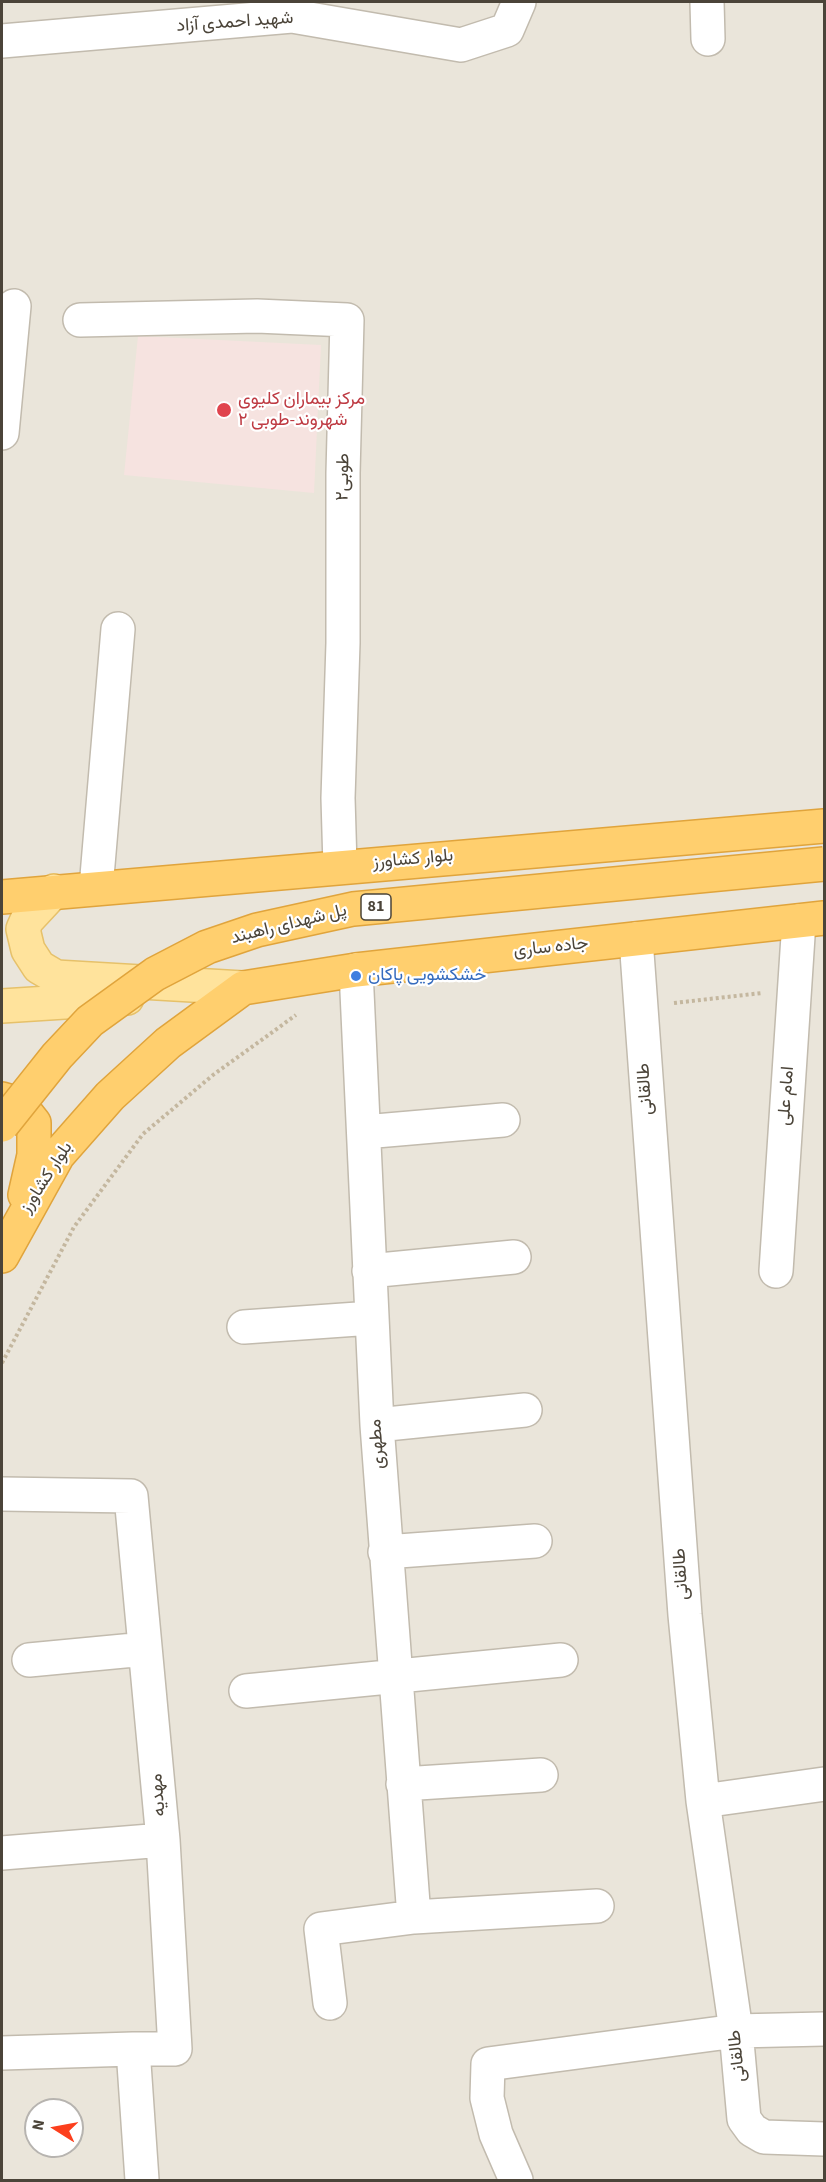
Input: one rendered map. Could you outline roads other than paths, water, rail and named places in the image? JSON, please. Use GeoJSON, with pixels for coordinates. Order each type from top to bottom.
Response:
{"type":"FeatureCollection","features":[{"type":"Feature","properties":{"kind":"highway","name":"بلوار کشاورز"},"geometry":{"type":"LineString","coordinates":[[2,897],[340,866],[825,826]]}},
{"type":"Feature","properties":{"kind":"highway","name":"پل شهدای راهبند"},"geometry":{"type":"LineString","coordinates":[[2,1125],[57,1056],[90,1021],[155,974],[207,947],[257,930],[353,909],[825,864]]}},
{"type":"Feature","properties":{"kind":"highway","name":"جاده ساری"},"geometry":{"type":"LineString","coordinates":[[243,988],[356,970],[812,919]]}},
{"type":"Feature","properties":{"kind":"highway","name":"بلوار کشاورز"},"geometry":{"type":"LineString","coordinates":[[20,1220],[58,1155],[110,1096],[168,1043],[243,988]]}},
{"type":"Feature","properties":{"kind":"highway"},"geometry":{"type":"LineString","coordinates":[[2,1099],[19,1104],[34,1123],[34,1155],[20,1220],[2,1261]]}},
{"type":"Feature","properties":{"kind":"main road"},"geometry":{"type":"LineString","coordinates":[[54,891],[27,920],[23,929],[28,950],[39,967],[56,977],[243,988]]}},
{"type":"Feature","properties":{"kind":"main road"},"geometry":{"type":"LineString","coordinates":[[2,1006],[243,988]]}},
{"type":"Feature","properties":{"kind":"street","name":"شهید احمدی آزاد"},"geometry":{"type":"LineString","coordinates":[[2,41],[292,16],[461,45],[507,30],[519,2]]}},
{"type":"Feature","properties":{"kind":"street"},"geometry":{"type":"LineString","coordinates":[[707,2],[708,39]]}},
{"type":"Feature","properties":{"kind":"street"},"geometry":{"type":"LineString","coordinates":[[2,433],[14,306]]}},
{"type":"Feature","properties":{"kind":"street","name":"طوبی۲"},"geometry":{"type":"LineString","coordinates":[[80,320],[257,316],[347,320],[343,473],[343,643],[338,798],[340,866]]}},
{"type":"Feature","properties":{"kind":"street"},"geometry":{"type":"LineString","coordinates":[[96,888],[118,629]]}},
{"type":"Feature","properties":{"kind":"street","name":"امام علی"},"geometry":{"type":"LineString","coordinates":[[776,1271],[795,990],[812,919]]}},
{"type":"Feature","properties":{"kind":"street","name":"طالقانی"},"geometry":{"type":"LineString","coordinates":[[636,939],[685,1615],[703,1802],[736,2031],[744,2119],[752,2130],[764,2137],[825,2139]]}},
{"type":"Feature","properties":{"kind":"street","name":"مطهری"},"geometry":{"type":"LineString","coordinates":[[356,970],[377,1425],[394,1676],[414,1917]]}},
{"type":"Feature","properties":{"kind":"street"},"geometry":{"type":"LineString","coordinates":[[364,1132],[503,1120]]}},
{"type":"Feature","properties":{"kind":"street"},"geometry":{"type":"LineString","coordinates":[[369,1271],[514,1257]]}},
{"type":"Feature","properties":{"kind":"street"},"geometry":{"type":"LineString","coordinates":[[244,1327],[372,1318]]}},
{"type":"Feature","properties":{"kind":"street"},"geometry":{"type":"LineString","coordinates":[[377,1425],[525,1410]]}},
{"type":"Feature","properties":{"kind":"street","name":"مهدیه"},"geometry":{"type":"LineString","coordinates":[[2,1494],[131,1496],[163,1840],[175,2049],[133,2049]]}},
{"type":"Feature","properties":{"kind":"street"},"geometry":{"type":"LineString","coordinates":[[386,1552],[534,1541]]}},
{"type":"Feature","properties":{"kind":"street"},"geometry":{"type":"LineString","coordinates":[[29,1660],[145,1648]]}},
{"type":"Feature","properties":{"kind":"street"},"geometry":{"type":"LineString","coordinates":[[246,1691],[561,1660]]}},
{"type":"Feature","properties":{"kind":"street"},"geometry":{"type":"LineString","coordinates":[[403,1784],[541,1775]]}},
{"type":"Feature","properties":{"kind":"street"},"geometry":{"type":"LineString","coordinates":[[703,1802],[825,1784]]}},
{"type":"Feature","properties":{"kind":"street"},"geometry":{"type":"LineString","coordinates":[[2,1853],[163,1840]]}},
{"type":"Feature","properties":{"kind":"street"},"geometry":{"type":"LineString","coordinates":[[330,2003],[321,1929],[414,1917],[597,1906]]}},
{"type":"Feature","properties":{"kind":"street"},"geometry":{"type":"LineString","coordinates":[[516,2181],[496,2134],[487,2098],[488,2064],[736,2031],[825,2028]]}},
{"type":"Feature","properties":{"kind":"street"},"geometry":{"type":"LineString","coordinates":[[2,2053],[133,2049],[142,2181]]}},
{"type":"Feature","properties":{"kind":"place","name":"مرکز بیماران کلیوی شهروند-طوبی ۲"},"geometry":{"type":"Point","coordinates":[224,410]}},
{"type":"Feature","properties":{"kind":"place","name":"خشکشویی پاکان"},"geometry":{"type":"Point","coordinates":[356,976]}}]}
